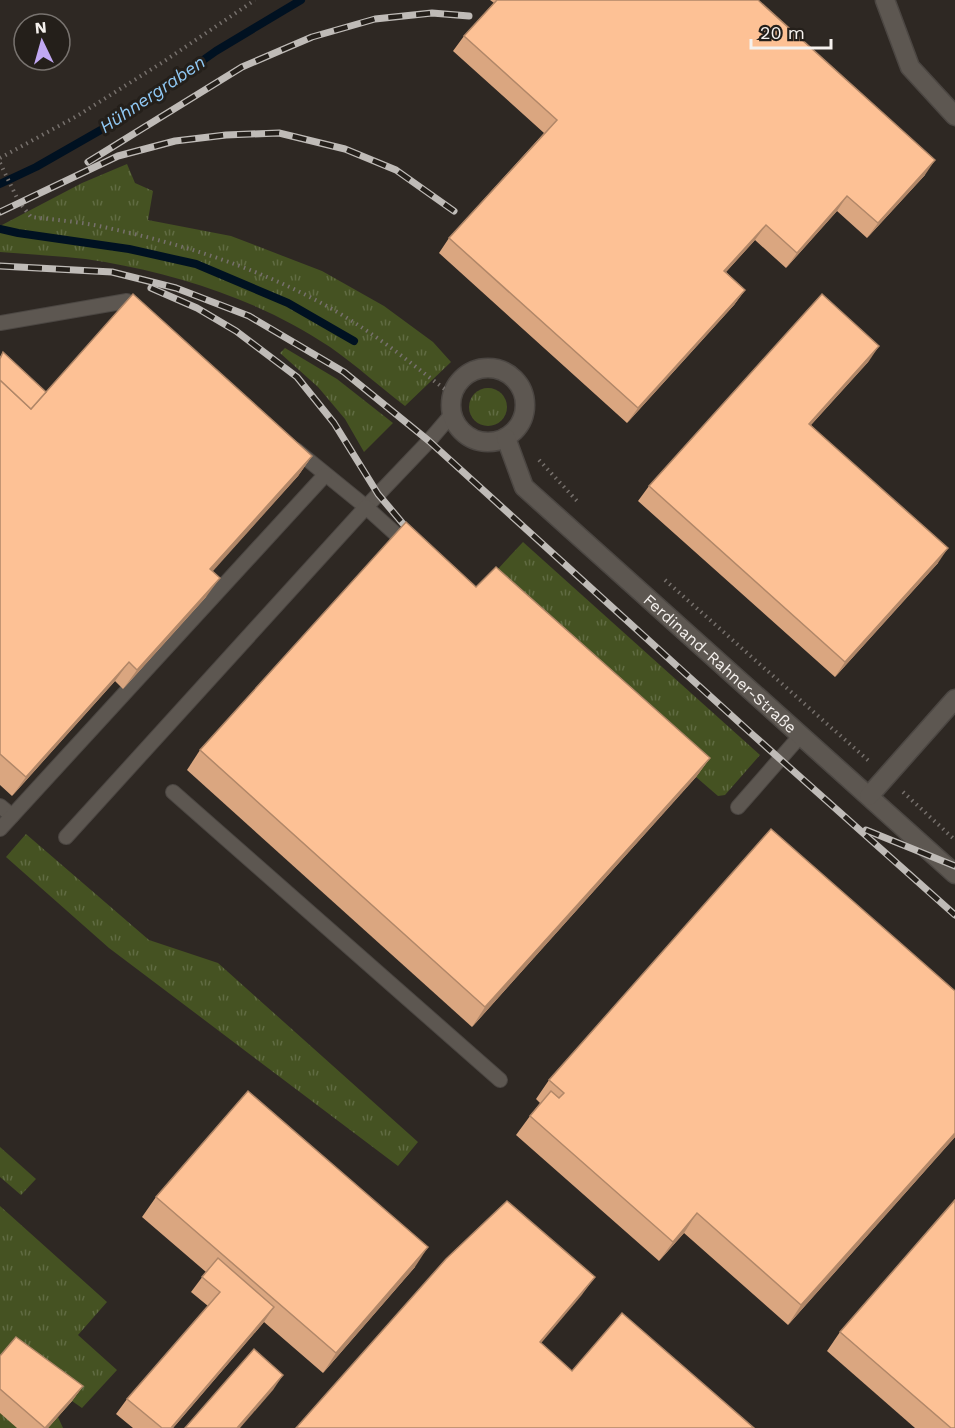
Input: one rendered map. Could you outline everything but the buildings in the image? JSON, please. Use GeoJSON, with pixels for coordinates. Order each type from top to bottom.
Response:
{"type":"FeatureCollection","features":[{"type":"Feature","properties":{"kind":"street"},"geometry":{"type":"LineString","coordinates":[[885,0],[910,67],[955,116]]}},
{"type":"Feature","properties":{"kind":"street"},"geometry":{"type":"LineString","coordinates":[[479,369],[498,369],[515,379],[521,387],[525,406],[520,424],[506,438],[487,443],[478,441],[461,431],[452,414],[452,395],[462,378],[479,369]]}},
{"type":"Feature","properties":{"kind":"street","name":"Ferdinand-Rahner-Straße"},"geometry":{"type":"LineString","coordinates":[[506,438],[524,487],[955,874]]}},
{"type":"Feature","properties":{"kind":"street"},"geometry":{"type":"LineString","coordinates":[[869,796],[955,699]]}},
{"type":"Feature","properties":{"kind":"lane"},"geometry":{"type":"LineString","coordinates":[[0,323],[127,301],[154,325]]}},
{"type":"Feature","properties":{"kind":"lane"},"geometry":{"type":"LineString","coordinates":[[66,837],[452,414]]}},
{"type":"Feature","properties":{"kind":"lane"},"geometry":{"type":"LineString","coordinates":[[289,443],[417,553]]}},
{"type":"Feature","properties":{"kind":"lane"},"geometry":{"type":"LineString","coordinates":[[0,828],[324,475]]}},
{"type":"Feature","properties":{"kind":"lane"},"geometry":{"type":"LineString","coordinates":[[738,807],[801,735]]}},
{"type":"Feature","properties":{"kind":"lane"},"geometry":{"type":"LineString","coordinates":[[172,792],[500,1080]]}},
{"type":"Feature","properties":{"kind":"lane"},"geometry":{"type":"LineString","coordinates":[[0,806],[12,816]]}},
{"type":"Feature","properties":{"kind":"path"},"geometry":{"type":"LineString","coordinates":[[0,158],[77,116],[255,0]]}},
{"type":"Feature","properties":{"kind":"path"},"geometry":{"type":"LineString","coordinates":[[0,163],[31,217],[106,227],[180,245],[249,269],[310,298],[369,332],[452,395]]}},
{"type":"Feature","properties":{"kind":"path"},"geometry":{"type":"LineString","coordinates":[[538,459],[578,503]]}},
{"type":"Feature","properties":{"kind":"path"},"geometry":{"type":"LineString","coordinates":[[657,573],[955,840]]}},
{"type":"Feature","properties":{"kind":"green space"},"geometry":{"type":"Polygon","coordinates":[[[127,164],[135,183],[153,191],[148,220],[231,236],[322,271],[384,306],[433,342],[451,362],[405,406],[330,347],[278,317],[222,293],[164,275],[105,262],[0,252],[0,226],[82,183],[127,164]]]}},
{"type":"Feature","properties":{"kind":"green space"},"geometry":{"type":"Polygon","coordinates":[[[285,348],[337,379],[393,423],[364,452],[345,419],[318,387],[280,353],[285,348]]]}},
{"type":"Feature","properties":{"kind":"green space"},"geometry":{"type":"Polygon","coordinates":[[[488,388],[502,393],[507,407],[502,421],[488,426],[474,421],[469,407],[474,393],[488,388]]]}},
{"type":"Feature","properties":{"kind":"green space"},"geometry":{"type":"Polygon","coordinates":[[[523,542],[760,755],[725,795],[718,796],[482,586],[523,542]]]}},
{"type":"Feature","properties":{"kind":"green space"},"geometry":{"type":"Polygon","coordinates":[[[26,834],[149,940],[218,963],[418,1142],[398,1166],[109,948],[6,857],[26,834]]]}},
{"type":"Feature","properties":{"kind":"green space"},"geometry":{"type":"Polygon","coordinates":[[[0,1147],[36,1179],[21,1195],[0,1177],[0,1147]]]}},
{"type":"Feature","properties":{"kind":"green space"},"geometry":{"type":"Polygon","coordinates":[[[0,1206],[107,1302],[78,1335],[117,1370],[82,1408],[72,1401],[58,1417],[63,1428],[0,1428],[0,1206]]]}},
{"type":"Feature","properties":{"kind":"waterway","name":"Hühnergraben"},"geometry":{"type":"LineString","coordinates":[[0,184],[36,167],[120,119],[216,51],[301,0]]}},
{"type":"Feature","properties":{"kind":"waterway"},"geometry":{"type":"LineString","coordinates":[[0,229],[129,249],[196,264],[288,303],[354,341]]}},
{"type":"Feature","properties":{"kind":"railway"},"geometry":{"type":"LineString","coordinates":[[88,162],[242,67],[312,37],[375,19],[432,13],[469,16]]}},
{"type":"Feature","properties":{"kind":"railway"},"geometry":{"type":"LineString","coordinates":[[0,212],[118,156],[175,141],[226,135],[279,133],[345,149],[396,170],[454,211]]}},
{"type":"Feature","properties":{"kind":"railway"},"geometry":{"type":"LineString","coordinates":[[0,266],[112,272],[176,288],[249,316],[344,372],[429,441],[955,915]]}},
{"type":"Feature","properties":{"kind":"railway"},"geometry":{"type":"LineString","coordinates":[[151,288],[197,308],[236,331],[297,377],[334,423],[378,494],[415,538]]}},
{"type":"Feature","properties":{"kind":"railway"},"geometry":{"type":"LineString","coordinates":[[866,830],[955,866]]}}]}
